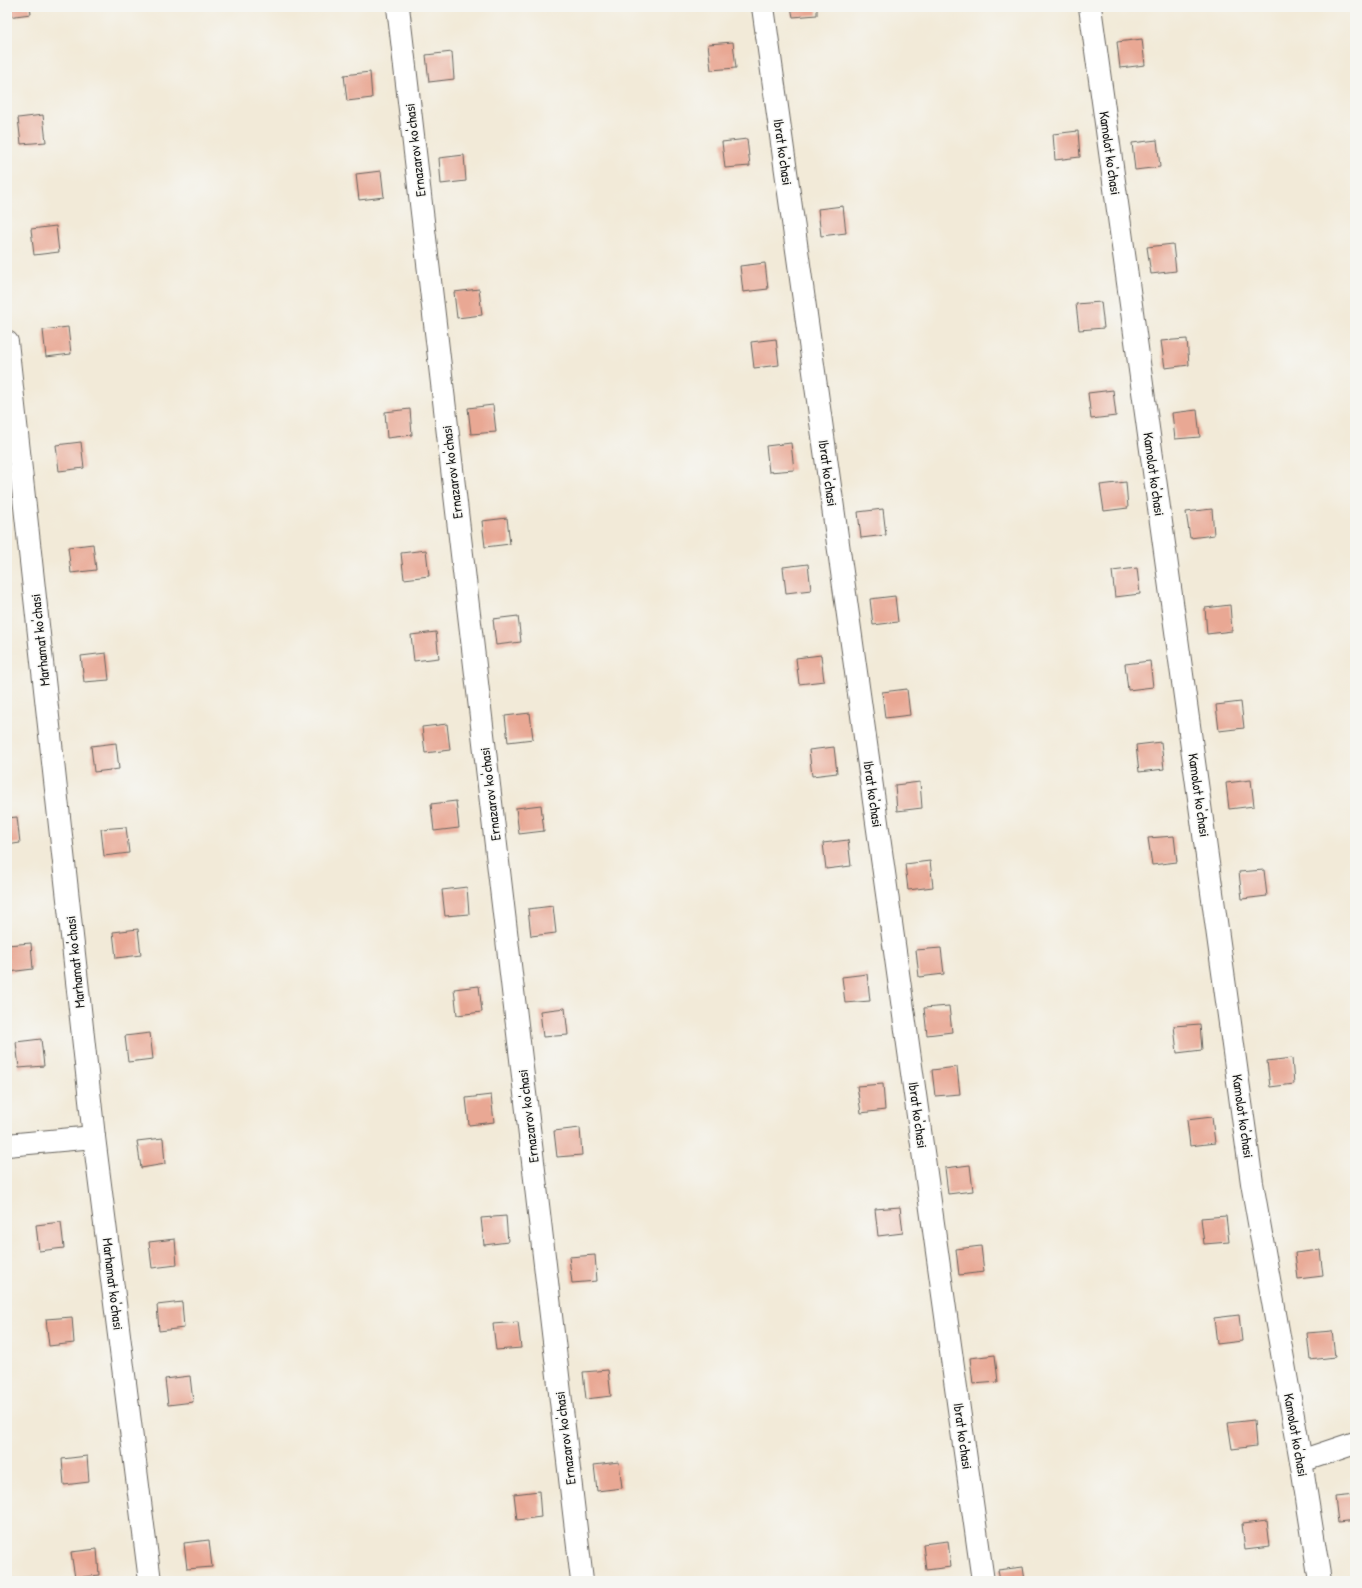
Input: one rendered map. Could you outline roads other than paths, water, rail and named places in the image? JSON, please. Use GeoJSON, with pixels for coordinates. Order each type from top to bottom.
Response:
{"type":"FeatureCollection","features":[{"type":"Feature","properties":{"kind":"street","name":"Ernazarov ko'chasi"},"geometry":{"type":"LineString","coordinates":[[398,7],[582,1581]]}},
{"type":"Feature","properties":{"kind":"street","name":"Ibrat ko'chasi"},"geometry":{"type":"LineString","coordinates":[[763,7],[983,1581]]}},
{"type":"Feature","properties":{"kind":"street","name":"Kamolot ko'chasi"},"geometry":{"type":"LineString","coordinates":[[1090,7],[1252,1183],[1301,1461],[1320,1581]]}},
{"type":"Feature","properties":{"kind":"street","name":"Marhamat ko'chasi"},"geometry":{"type":"LineString","coordinates":[[7,342],[94,1137],[150,1581]]}},
{"type":"Feature","properties":{"kind":"street"},"geometry":{"type":"LineString","coordinates":[[7,1145],[94,1137]]}},
{"type":"Feature","properties":{"kind":"street"},"geometry":{"type":"LineString","coordinates":[[1301,1461],[1355,1443]]}}]}
